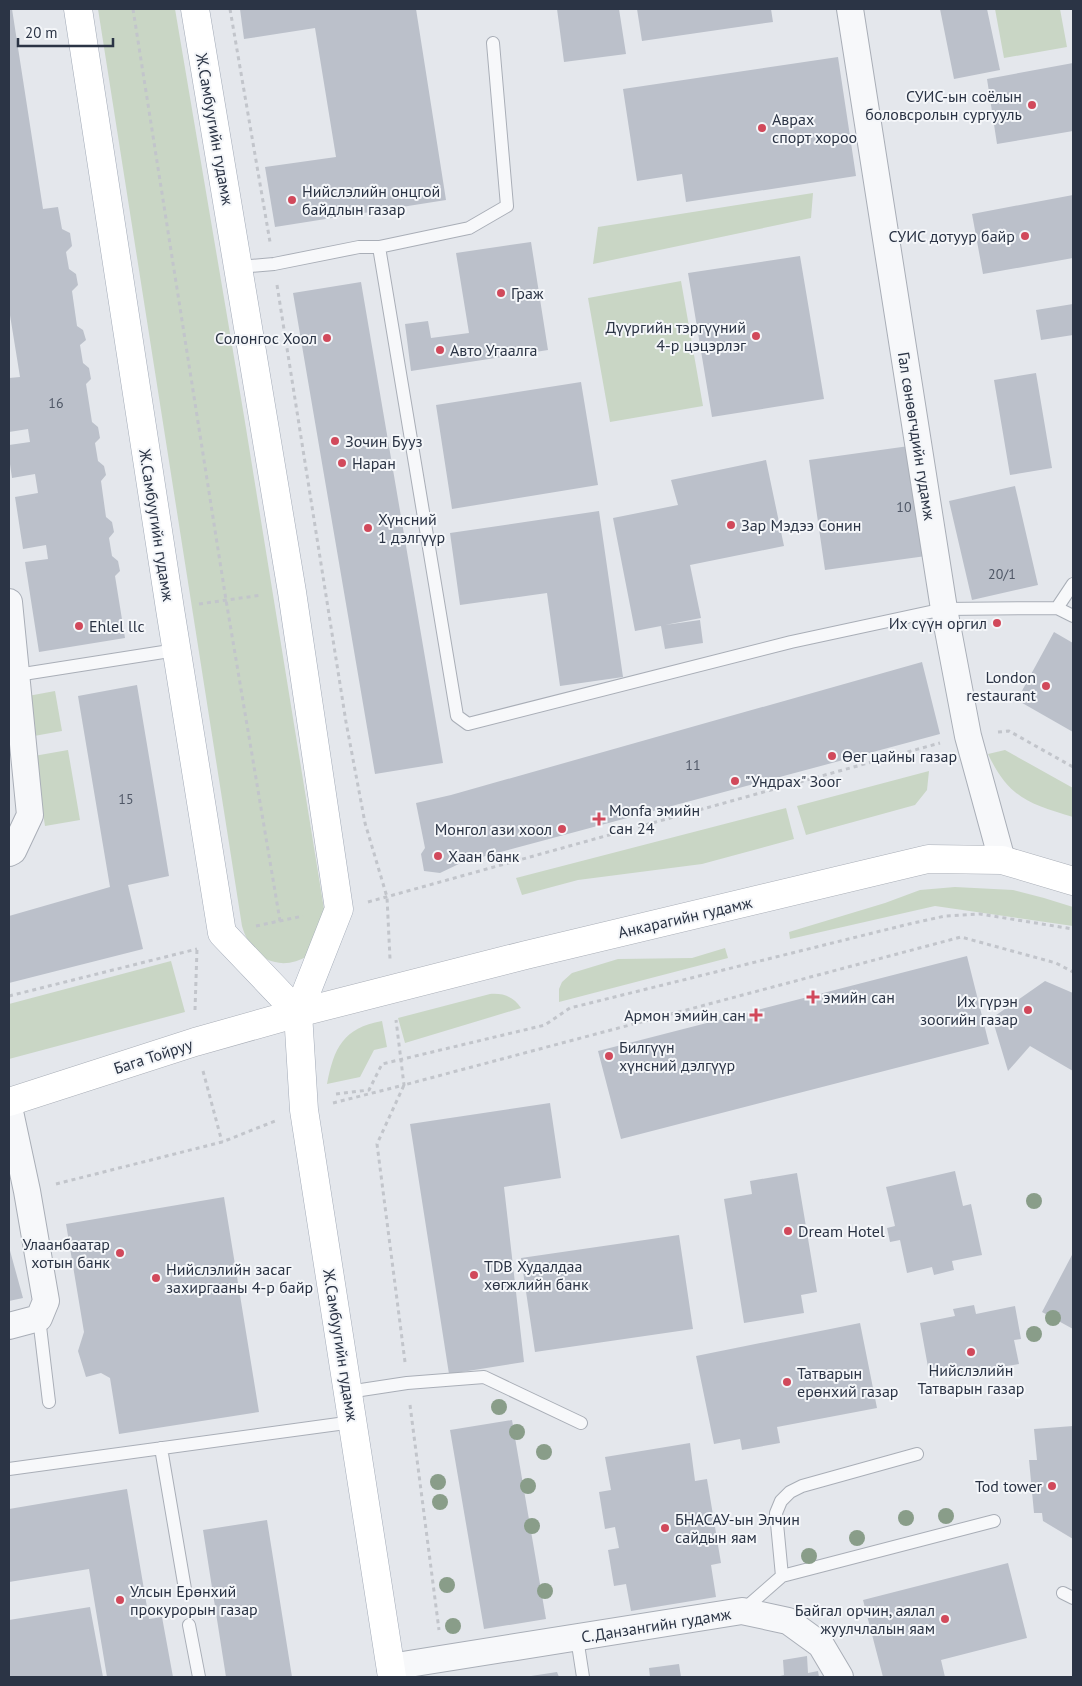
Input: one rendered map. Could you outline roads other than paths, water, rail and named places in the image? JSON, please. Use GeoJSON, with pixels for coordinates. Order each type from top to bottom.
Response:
{"type":"FeatureCollection","features":[{"type":"Feature","properties":{"kind":"main road","name":"Ж.Самбуугийн гудамж"},"geometry":{"type":"LineString","coordinates":[[78,9],[176,650],[222,933],[298,1013]]}},
{"type":"Feature","properties":{"kind":"main road","name":"Ж.Самбуугийн гудамж"},"geometry":{"type":"LineString","coordinates":[[195,9],[292,592],[339,909],[298,1013],[304,1110],[391,1672]]}},
{"type":"Feature","properties":{"kind":"main road","name":"Анкарагийн гудамж"},"geometry":{"type":"LineString","coordinates":[[298,1013],[536,953],[928,859],[1002,860],[1073,881]]}},
{"type":"Feature","properties":{"kind":"main road","name":"Бага Тойруу"},"geometry":{"type":"LineString","coordinates":[[9,1102],[195,1042],[298,1013]]}},
{"type":"Feature","properties":{"kind":"street","name":"Гал сөнөөгчдийн гудамж"},"geometry":{"type":"LineString","coordinates":[[850,9],[944,609],[968,736],[1002,860]]}},
{"type":"Feature","properties":{"kind":"street"},"geometry":{"type":"LineString","coordinates":[[9,602],[30,815],[13,851],[9,853]]}},
{"type":"Feature","properties":{"kind":"street"},"geometry":{"type":"LineString","coordinates":[[9,1107],[27,1191],[46,1301],[39,1318],[9,1326]]}},
{"type":"Feature","properties":{"kind":"street"},"geometry":{"type":"LineString","coordinates":[[742,1611],[788,1621],[821,1645],[840,1677]]}},
{"type":"Feature","properties":{"kind":"street","name":"С.Данзангийн гудамж"},"geometry":{"type":"LineString","coordinates":[[391,1672],[443,1658],[742,1611]]}},
{"type":"Feature","properties":{"kind":"lane"},"geometry":{"type":"LineString","coordinates":[[239,267],[274,264],[469,228],[507,206],[493,43]]}},
{"type":"Feature","properties":{"kind":"lane"},"geometry":{"type":"LineString","coordinates":[[379,246],[457,716],[468,724],[791,642],[944,609],[1057,608],[1073,616]]}},
{"type":"Feature","properties":{"kind":"lane"},"geometry":{"type":"LineString","coordinates":[[1057,608],[1073,584]]}},
{"type":"Feature","properties":{"kind":"lane"},"geometry":{"type":"LineString","coordinates":[[17,675],[176,650]]}},
{"type":"Feature","properties":{"kind":"lane"},"geometry":{"type":"LineString","coordinates":[[39,1318],[49,1402]]}},
{"type":"Feature","properties":{"kind":"lane"},"geometry":{"type":"LineString","coordinates":[[348,1392],[408,1383],[484,1377],[581,1423]]}},
{"type":"Feature","properties":{"kind":"lane"},"geometry":{"type":"LineString","coordinates":[[9,1469],[353,1422]]}},
{"type":"Feature","properties":{"kind":"lane"},"geometry":{"type":"LineString","coordinates":[[160,1448],[185,1590]]}},
{"type":"Feature","properties":{"kind":"lane"},"geometry":{"type":"LineString","coordinates":[[782,1576],[776,1513],[781,1501],[790,1492],[802,1486],[917,1454]]}},
{"type":"Feature","properties":{"kind":"lane","name":"С.Данзангийн гудамж"},"geometry":{"type":"LineString","coordinates":[[742,1611],[782,1576],[994,1521]]}},
{"type":"Feature","properties":{"kind":"lane"},"geometry":{"type":"LineString","coordinates":[[189,1625],[199,1677]]}},
{"type":"Feature","properties":{"kind":"lane"},"geometry":{"type":"LineString","coordinates":[[577,1638],[584,1677]]}},
{"type":"Feature","properties":{"kind":"place","name":"СУИС-ын соёлын боловсролын сургууль"},"geometry":{"type":"Point","coordinates":[1032,105]}},
{"type":"Feature","properties":{"kind":"place","name":"Аврах спорт хороо"},"geometry":{"type":"Point","coordinates":[762,128]}},
{"type":"Feature","properties":{"kind":"place","name":"Нийслэлийн онцгой байдлын газар"},"geometry":{"type":"Point","coordinates":[292,200]}},
{"type":"Feature","properties":{"kind":"place","name":"СУИС дотуур байр"},"geometry":{"type":"Point","coordinates":[1025,236]}},
{"type":"Feature","properties":{"kind":"place","name":"Граж"},"geometry":{"type":"Point","coordinates":[501,293]}},
{"type":"Feature","properties":{"kind":"place","name":"Дүүргийн тэргүүний 4-р цэцэрлэг"},"geometry":{"type":"Point","coordinates":[756,336]}},
{"type":"Feature","properties":{"kind":"place","name":"Солонгос Хоол"},"geometry":{"type":"Point","coordinates":[327,338]}},
{"type":"Feature","properties":{"kind":"place","name":"Авто Угаалга"},"geometry":{"type":"Point","coordinates":[440,350]}},
{"type":"Feature","properties":{"kind":"place","name":"Зочин Бууз"},"geometry":{"type":"Point","coordinates":[335,441]}},
{"type":"Feature","properties":{"kind":"place","name":"Наран"},"geometry":{"type":"Point","coordinates":[342,463]}},
{"type":"Feature","properties":{"kind":"place","name":"Зар Мэдээ Сонин"},"geometry":{"type":"Point","coordinates":[731,525]}},
{"type":"Feature","properties":{"kind":"place","name":"Хүнсний 1 дэлгүүр"},"geometry":{"type":"Point","coordinates":[368,528]}},
{"type":"Feature","properties":{"kind":"place","name":"Их сүүн оргил"},"geometry":{"type":"Point","coordinates":[997,623]}},
{"type":"Feature","properties":{"kind":"place","name":"Ehlel llc"},"geometry":{"type":"Point","coordinates":[79,626]}},
{"type":"Feature","properties":{"kind":"place","name":"London restaurant"},"geometry":{"type":"Point","coordinates":[1046,686]}},
{"type":"Feature","properties":{"kind":"place","name":"Өег цайны газар"},"geometry":{"type":"Point","coordinates":[832,756]}},
{"type":"Feature","properties":{"kind":"place","name":"\"Ундрах\" Зоог"},"geometry":{"type":"Point","coordinates":[735,781]}},
{"type":"Feature","properties":{"kind":"place","name":"Monfa эмийн сан 24"},"geometry":{"type":"Point","coordinates":[599,819]}},
{"type":"Feature","properties":{"kind":"place","name":"Монгол ази хоол"},"geometry":{"type":"Point","coordinates":[562,829]}},
{"type":"Feature","properties":{"kind":"place","name":"Хаан банк"},"geometry":{"type":"Point","coordinates":[438,856]}},
{"type":"Feature","properties":{"kind":"place","name":"эмийн сан"},"geometry":{"type":"Point","coordinates":[813,997]}},
{"type":"Feature","properties":{"kind":"place","name":"Их гүрэн зоогийн газар"},"geometry":{"type":"Point","coordinates":[1028,1010]}},
{"type":"Feature","properties":{"kind":"place","name":"Армон эмийн сан"},"geometry":{"type":"Point","coordinates":[756,1015]}},
{"type":"Feature","properties":{"kind":"place","name":"Билгүүн хүнсний дэлгүүр"},"geometry":{"type":"Point","coordinates":[609,1056]}},
{"type":"Feature","properties":{"kind":"place","name":"Dream Hotel"},"geometry":{"type":"Point","coordinates":[788,1231]}},
{"type":"Feature","properties":{"kind":"place","name":"Улаанбаатар хотын банк"},"geometry":{"type":"Point","coordinates":[120,1253]}},
{"type":"Feature","properties":{"kind":"place","name":"TDB Худалдаа хөгжлийн банк"},"geometry":{"type":"Point","coordinates":[474,1275]}},
{"type":"Feature","properties":{"kind":"place","name":"Нийслэлийн засаг захиргааны 4-р байр"},"geometry":{"type":"Point","coordinates":[156,1278]}},
{"type":"Feature","properties":{"kind":"place","name":"Нийслэлийн Татварын газар"},"geometry":{"type":"Point","coordinates":[971,1352]}},
{"type":"Feature","properties":{"kind":"place","name":"Татварын ерөнхий газар"},"geometry":{"type":"Point","coordinates":[787,1382]}},
{"type":"Feature","properties":{"kind":"place","name":"Tod tower"},"geometry":{"type":"Point","coordinates":[1052,1486]}},
{"type":"Feature","properties":{"kind":"place","name":"БНАСАУ-ын Элчин сайдын яам"},"geometry":{"type":"Point","coordinates":[665,1528]}},
{"type":"Feature","properties":{"kind":"place","name":"Улсын Ерөнхий прокурорын газар"},"geometry":{"type":"Point","coordinates":[120,1600]}},
{"type":"Feature","properties":{"kind":"place","name":"Байгал орчин, аялал жуулчлалын яам"},"geometry":{"type":"Point","coordinates":[945,1619]}}]}
